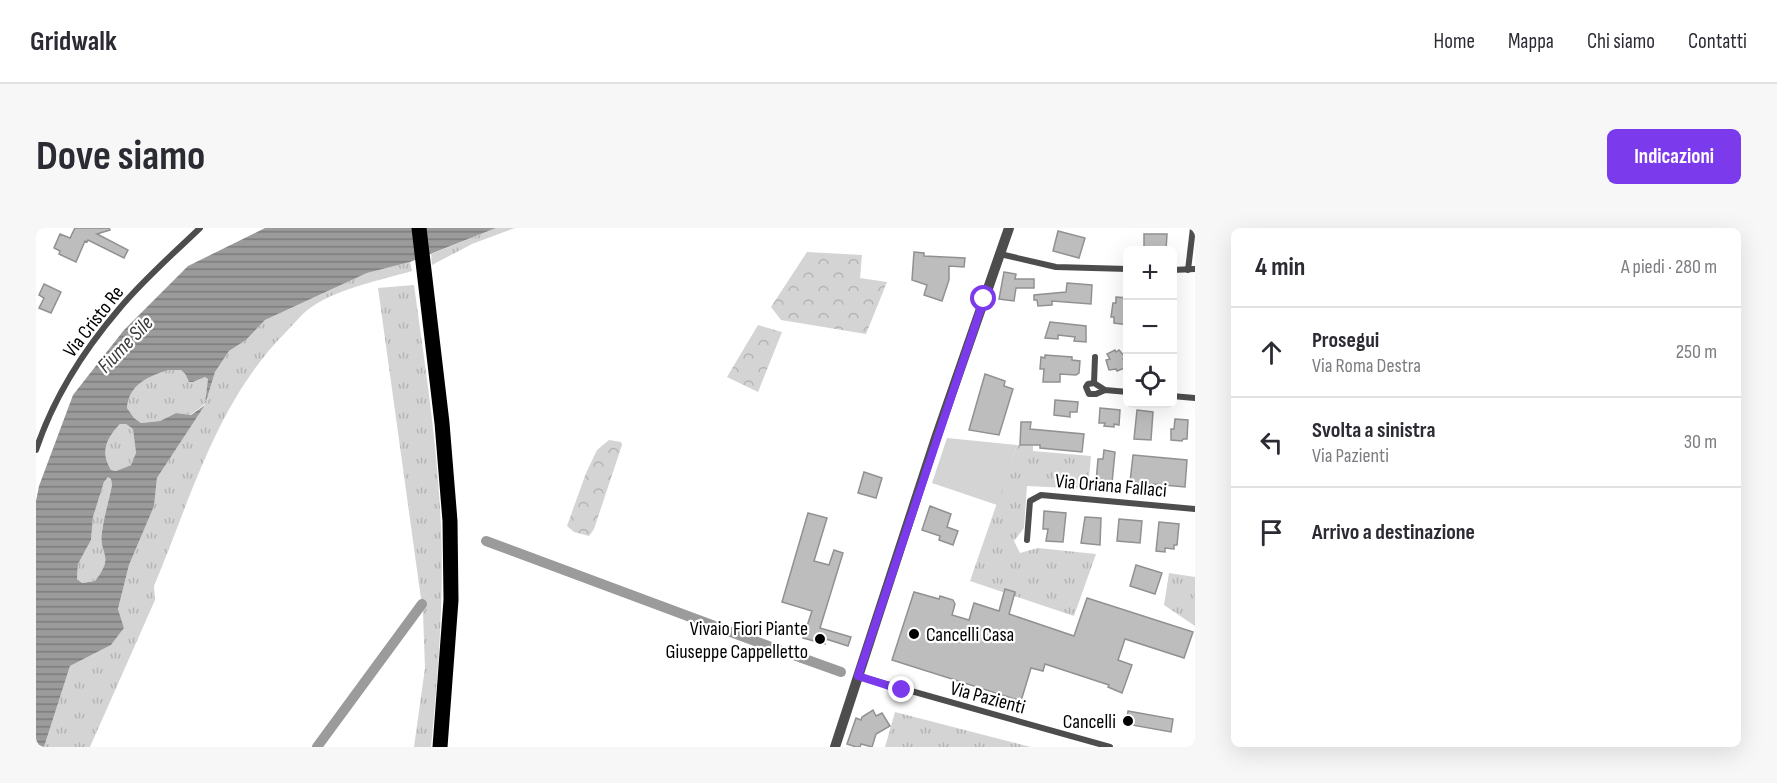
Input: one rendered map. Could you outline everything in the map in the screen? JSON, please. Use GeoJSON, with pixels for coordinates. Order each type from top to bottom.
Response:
{"type":"FeatureCollection","features":[{"type":"Feature","properties":{"kind":"main road"},"geometry":{"type":"LineString","coordinates":[[419,228],[442,423],[450,521],[451,600],[440,747]]}},
{"type":"Feature","properties":{"kind":"street","name":"Via Cristo Re"},"geometry":{"type":"LineString","coordinates":[[36,450],[63,390],[91,345],[120,308],[200,228]]}},
{"type":"Feature","properties":{"kind":"street"},"geometry":{"type":"LineString","coordinates":[[835,747],[936,438],[1009,228]]}},
{"type":"Feature","properties":{"kind":"street"},"geometry":{"type":"LineString","coordinates":[[1191,269],[1193,228]]}},
{"type":"Feature","properties":{"kind":"street"},"geometry":{"type":"LineString","coordinates":[[1000,254],[1056,267],[1123,269]]}},
{"type":"Feature","properties":{"kind":"street"},"geometry":{"type":"LineString","coordinates":[[1094,383],[1095,357]]}},
{"type":"Feature","properties":{"kind":"street"},"geometry":{"type":"LineString","coordinates":[[1105,390],[1094,383],[1086,387],[1089,394],[1105,390],[1123,392]]}},
{"type":"Feature","properties":{"kind":"street"},"geometry":{"type":"LineString","coordinates":[[1177,396],[1195,398]]}},
{"type":"Feature","properties":{"kind":"street","name":"Via Oriana Fallaci"},"geometry":{"type":"LineString","coordinates":[[1027,540],[1030,501],[1041,495],[1195,509]]}},
{"type":"Feature","properties":{"kind":"street","name":"Via Pazienti"},"geometry":{"type":"LineString","coordinates":[[858,676],[1110,747]]}},
{"type":"Feature","properties":{"kind":"green space"},"geometry":{"type":"Polygon","coordinates":[[[496,228],[515,228],[472,244],[432,265],[431,254],[496,228]]]}},
{"type":"Feature","properties":{"kind":"green space"},"geometry":{"type":"Polygon","coordinates":[[[807,252],[862,255],[860,278],[887,282],[866,334],[781,320],[771,307],[807,252]]]}},
{"type":"Feature","properties":{"kind":"green space"},"geometry":{"type":"Polygon","coordinates":[[[410,262],[412,271],[348,289],[313,306],[262,359],[241,388],[208,452],[154,586],[155,600],[90,747],[44,747],[70,666],[111,645],[124,628],[118,609],[129,565],[154,505],[157,478],[205,405],[215,372],[229,351],[246,340],[265,320],[367,273],[410,262]]]}},
{"type":"Feature","properties":{"kind":"green space"},"geometry":{"type":"Polygon","coordinates":[[[414,285],[434,437],[441,529],[440,638],[431,747],[414,747],[425,668],[423,613],[378,288],[414,285]]]}},
{"type":"Feature","properties":{"kind":"green space"},"geometry":{"type":"Polygon","coordinates":[[[758,325],[782,332],[758,392],[727,377],[758,325]]]}},
{"type":"Feature","properties":{"kind":"green space"},"geometry":{"type":"Polygon","coordinates":[[[169,370],[181,370],[193,382],[205,377],[209,379],[205,404],[190,415],[176,413],[160,421],[141,423],[127,408],[132,393],[147,378],[169,370]]]}},
{"type":"Feature","properties":{"kind":"green space"},"geometry":{"type":"Polygon","coordinates":[[[120,424],[126,424],[133,429],[136,453],[131,465],[116,471],[111,470],[105,451],[108,440],[120,424]]]}},
{"type":"Feature","properties":{"kind":"green space"},"geometry":{"type":"Polygon","coordinates":[[[947,438],[1017,445],[997,505],[932,483],[947,438]]]}},
{"type":"Feature","properties":{"kind":"green space"},"geometry":{"type":"Polygon","coordinates":[[[609,440],[621,442],[622,445],[594,529],[589,536],[574,532],[567,526],[586,473],[597,450],[609,440]]]}},
{"type":"Feature","properties":{"kind":"green space"},"geometry":{"type":"Polygon","coordinates":[[[1017,445],[1033,446],[1033,451],[1091,456],[1088,489],[1027,486],[1024,528],[1014,541],[1020,553],[1038,548],[1096,554],[1074,616],[970,581],[1017,445]]]}},
{"type":"Feature","properties":{"kind":"green space"},"geometry":{"type":"Polygon","coordinates":[[[108,476],[112,485],[101,540],[104,565],[95,581],[82,583],[77,579],[78,564],[91,540],[93,517],[108,476]]]}},
{"type":"Feature","properties":{"kind":"green space"},"geometry":{"type":"Polygon","coordinates":[[[1169,573],[1195,577],[1195,626],[1164,605],[1169,573]]]}},
{"type":"Feature","properties":{"kind":"green space"},"geometry":{"type":"Polygon","coordinates":[[[895,712],[1031,747],[885,747],[895,712]]]}},
{"type":"Feature","properties":{"kind":"water","name":"Fiume Sile"},"geometry":{"type":"Polygon","coordinates":[[[265,228],[496,228],[410,262],[367,273],[265,320],[246,340],[229,351],[215,372],[205,405],[157,478],[154,506],[129,565],[118,609],[124,628],[111,645],[70,666],[44,747],[36,747],[36,501],[39,486],[73,395],[124,330],[188,266],[265,228]],[[169,370],[141,382],[132,393],[127,408],[141,423],[160,421],[176,413],[191,415],[205,405],[208,379],[205,377],[189,382],[181,370],[169,370]],[[120,424],[108,440],[105,451],[111,470],[116,471],[131,465],[136,453],[133,429],[126,424],[120,424]],[[108,477],[104,482],[93,517],[91,540],[78,564],[77,579],[82,583],[95,581],[104,565],[101,540],[112,485],[108,477]]]}},
{"type":"Feature","properties":{"kind":"building"},"geometry":{"type":"Polygon","coordinates":[[[75,228],[109,228],[110,230],[97,234],[128,250],[124,258],[88,240],[85,241],[76,262],[59,254],[60,251],[54,248],[60,234],[70,238],[75,228]]]}},
{"type":"Feature","properties":{"kind":"building"},"geometry":{"type":"Polygon","coordinates":[[[1058,231],[1085,238],[1079,258],[1053,251],[1058,231]]]}},
{"type":"Feature","properties":{"kind":"building"},"geometry":{"type":"Polygon","coordinates":[[[1144,234],[1167,234],[1166,246],[1144,246],[1144,234]]]}},
{"type":"Feature","properties":{"kind":"building"},"geometry":{"type":"Polygon","coordinates":[[[914,252],[924,253],[924,256],[965,258],[964,267],[949,266],[949,280],[942,301],[924,295],[927,285],[912,280],[914,252]]]}},
{"type":"Feature","properties":{"kind":"building"},"geometry":{"type":"Polygon","coordinates":[[[1004,272],[1016,274],[1015,279],[1034,279],[1034,288],[1016,288],[1014,301],[999,299],[1004,272]]]}},
{"type":"Feature","properties":{"kind":"building"},"geometry":{"type":"Polygon","coordinates":[[[1067,283],[1092,285],[1091,304],[1052,301],[1052,305],[1038,306],[1037,300],[1034,300],[1034,295],[1066,292],[1067,283]]]}},
{"type":"Feature","properties":{"kind":"building"},"geometry":{"type":"Polygon","coordinates":[[[44,284],[61,292],[51,313],[39,308],[44,298],[39,295],[44,284]]]}},
{"type":"Feature","properties":{"kind":"building"},"geometry":{"type":"Polygon","coordinates":[[[1116,297],[1123,298],[1123,324],[1114,323],[1114,317],[1111,317],[1113,303],[1116,303],[1116,297]]]}},
{"type":"Feature","properties":{"kind":"building"},"geometry":{"type":"Polygon","coordinates":[[[1050,322],[1086,326],[1086,342],[1074,341],[1075,337],[1058,335],[1058,339],[1045,338],[1050,322]]]}},
{"type":"Feature","properties":{"kind":"building"},"geometry":{"type":"Polygon","coordinates":[[[1119,350],[1123,355],[1123,369],[1109,370],[1106,360],[1110,359],[1107,354],[1119,350]]]}},
{"type":"Feature","properties":{"kind":"building"},"geometry":{"type":"Polygon","coordinates":[[[1045,355],[1072,357],[1072,360],[1080,361],[1079,373],[1076,375],[1060,374],[1060,382],[1043,382],[1044,369],[1040,369],[1041,357],[1045,358],[1045,355]]]}},
{"type":"Feature","properties":{"kind":"building"},"geometry":{"type":"Polygon","coordinates":[[[985,374],[1005,381],[1004,386],[1013,389],[999,435],[969,430],[985,374]]]}},
{"type":"Feature","properties":{"kind":"building"},"geometry":{"type":"Polygon","coordinates":[[[1055,400],[1078,402],[1077,412],[1070,412],[1070,417],[1054,415],[1055,400]]]}},
{"type":"Feature","properties":{"kind":"building"},"geometry":{"type":"Polygon","coordinates":[[[1100,408],[1120,410],[1119,425],[1104,426],[1105,423],[1099,423],[1100,408]]]}},
{"type":"Feature","properties":{"kind":"building"},"geometry":{"type":"Polygon","coordinates":[[[1137,410],[1153,412],[1151,440],[1134,439],[1137,410]]]}},
{"type":"Feature","properties":{"kind":"building"},"geometry":{"type":"Polygon","coordinates":[[[1175,419],[1188,420],[1187,439],[1171,440],[1171,429],[1174,429],[1175,419]]]}},
{"type":"Feature","properties":{"kind":"building"},"geometry":{"type":"Polygon","coordinates":[[[1021,422],[1031,422],[1030,429],[1084,434],[1082,452],[1040,448],[1040,445],[1020,445],[1021,422]]]}},
{"type":"Feature","properties":{"kind":"building"},"geometry":{"type":"Polygon","coordinates":[[[1104,450],[1115,452],[1112,483],[1096,482],[1098,459],[1103,459],[1104,450]]]}},
{"type":"Feature","properties":{"kind":"building"},"geometry":{"type":"Polygon","coordinates":[[[1133,455],[1187,460],[1185,487],[1130,482],[1133,455]]]}},
{"type":"Feature","properties":{"kind":"building"},"geometry":{"type":"Polygon","coordinates":[[[864,472],[882,478],[876,498],[858,493],[864,472]]]}},
{"type":"Feature","properties":{"kind":"building"},"geometry":{"type":"Polygon","coordinates":[[[930,506],[951,514],[947,527],[958,531],[953,545],[939,540],[940,536],[922,530],[930,506]]]}},
{"type":"Feature","properties":{"kind":"building"},"geometry":{"type":"Polygon","coordinates":[[[1044,511],[1066,513],[1063,542],[1046,541],[1048,529],[1043,529],[1044,511]]]}},
{"type":"Feature","properties":{"kind":"building"},"geometry":{"type":"Polygon","coordinates":[[[808,513],[827,518],[814,561],[829,565],[834,550],[843,553],[820,628],[851,637],[848,646],[826,639],[825,644],[803,638],[812,611],[782,602],[808,513]]]}},
{"type":"Feature","properties":{"kind":"building"},"geometry":{"type":"Polygon","coordinates":[[[1085,517],[1101,518],[1100,545],[1081,543],[1085,517]]]}},
{"type":"Feature","properties":{"kind":"building"},"geometry":{"type":"Polygon","coordinates":[[[1119,519],[1142,521],[1140,543],[1117,541],[1119,519]]]}},
{"type":"Feature","properties":{"kind":"building"},"geometry":{"type":"Polygon","coordinates":[[[1159,522],[1179,524],[1177,545],[1174,545],[1174,549],[1165,548],[1165,552],[1156,551],[1159,522]]]}},
{"type":"Feature","properties":{"kind":"building"},"geometry":{"type":"Polygon","coordinates":[[[1136,565],[1162,573],[1155,594],[1130,586],[1136,565]]]}},
{"type":"Feature","properties":{"kind":"building"},"geometry":{"type":"Polygon","coordinates":[[[1005,589],[1015,592],[1009,614],[1074,636],[1087,598],[1193,632],[1184,658],[1125,639],[1118,660],[1132,665],[1122,693],[1108,687],[1109,685],[1045,664],[1043,671],[1031,668],[1021,701],[892,660],[914,592],[939,599],[940,596],[953,600],[955,604],[952,615],[969,620],[974,603],[999,611],[1005,589]]]}},
{"type":"Feature","properties":{"kind":"building"},"geometry":{"type":"Polygon","coordinates":[[[873,710],[876,716],[882,713],[890,726],[876,734],[872,747],[861,744],[860,747],[856,747],[847,744],[856,718],[861,720],[873,710]]]}},
{"type":"Feature","properties":{"kind":"building"},"geometry":{"type":"Polygon","coordinates":[[[1128,711],[1173,719],[1171,732],[1126,724],[1128,711]]]}},
{"type":"Feature","properties":{"kind":"waterway"},"geometry":{"type":"LineString","coordinates":[[486,541],[779,650]]}},
{"type":"Feature","properties":{"kind":"waterway"},"geometry":{"type":"LineString","coordinates":[[317,747],[422,604]]}},
{"type":"Feature","properties":{"kind":"waterway"},"geometry":{"type":"LineString","coordinates":[[788,653],[841,672]]}},
{"type":"Feature","properties":{"kind":"place","name":"Cancelli Casa"},"geometry":{"type":"Point","coordinates":[914,634]}},
{"type":"Feature","properties":{"kind":"place","name":"Vivaio Fiori Piante Giuseppe Cappelletto"},"geometry":{"type":"Point","coordinates":[820,639]}},
{"type":"Feature","properties":{"kind":"place","name":"Cancelli"},"geometry":{"type":"Point","coordinates":[1128,721]}},
{"type":"Feature","properties":{"kind":"route"},"geometry":{"type":"LineString","coordinates":[[902,690],[858,676],[984,299]]}}]}
